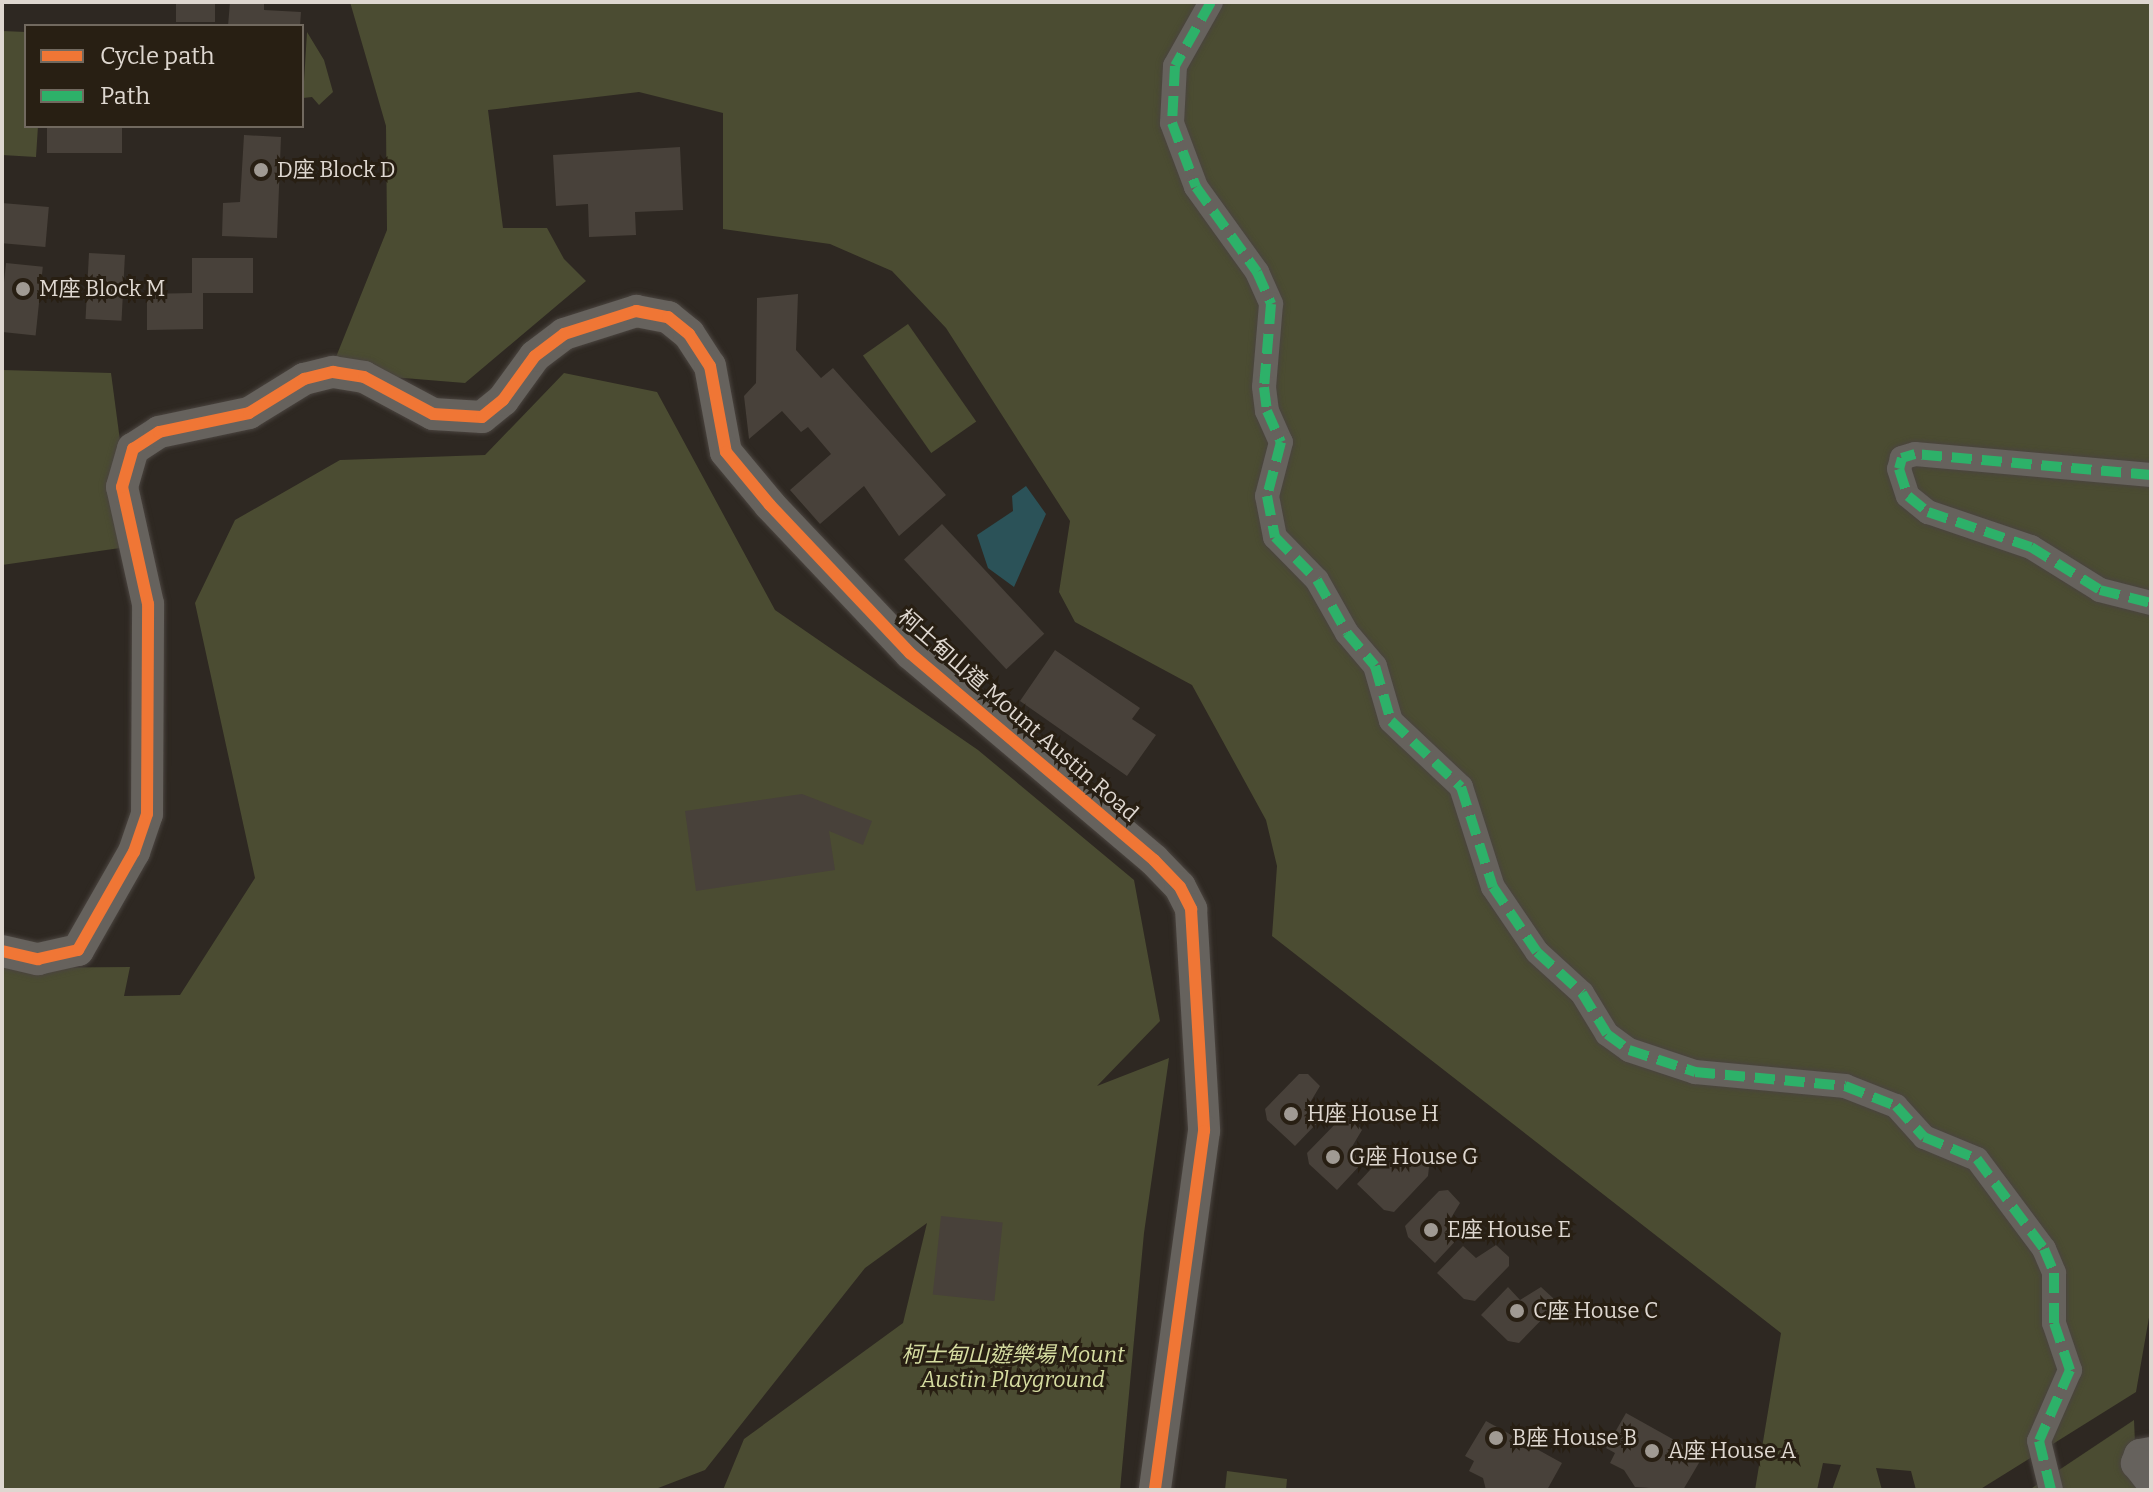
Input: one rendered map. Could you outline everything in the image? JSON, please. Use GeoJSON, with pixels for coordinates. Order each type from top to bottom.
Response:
{"type":"FeatureCollection","features":[{"type":"Feature","properties":{"kind":"street"},"geometry":{"type":"LineString","coordinates":[[1211,2],[1175,66],[1172,123],[1196,187],[1257,272],[1271,304],[1264,387],[1267,411],[1281,442],[1267,496],[1275,537],[1317,580],[1347,633],[1375,666],[1391,721],[1461,787],[1489,880],[1533,948],[1578,989],[1607,1034],[1629,1050],[1695,1072],[1845,1086],[1896,1106],[1924,1137],[1977,1159],[2044,1249],[2054,1273],[2054,1323],[2070,1370],[2039,1441],[2051,1490]]}},
{"type":"Feature","properties":{"kind":"street","name":"柯士甸山道 Mount Austin Road"},"geometry":{"type":"LineString","coordinates":[[2,951],[38,959],[78,950],[127,865],[147,814],[148,604],[122,487],[124,465],[139,443],[168,430],[249,413],[304,379],[333,372],[364,377],[433,414],[482,417],[503,400],[535,356],[564,334],[636,311],[668,317],[689,334],[710,366],[726,452],[770,505],[910,653],[1154,860],[1180,887],[1191,909],[1204,1131],[1155,1490]]}},
{"type":"Feature","properties":{"kind":"street"},"geometry":{"type":"LineString","coordinates":[[2151,475],[1915,454],[1902,458],[1899,469],[1908,496],[1928,512],[2031,547],[2100,590],[2151,603]]}},
{"type":"Feature","properties":{"kind":"street"},"geometry":{"type":"LineString","coordinates":[[2151,1453],[2140,1455],[2137,1463],[2151,1481]]}},
{"type":"Feature","properties":{"kind":"green space"},"geometry":{"type":"Polygon","coordinates":[[[350,2],[2151,2],[2151,1306],[2136,1392],[1979,1490],[1916,1490],[1911,1471],[1876,1468],[1882,1490],[1832,1490],[1841,1465],[1823,1463],[1817,1490],[1755,1490],[1781,1333],[1272,936],[1277,866],[1266,820],[1192,685],[1075,622],[1059,592],[1070,521],[946,328],[892,271],[830,244],[723,229],[723,113],[639,92],[488,110],[503,228],[547,228],[564,259],[586,281],[465,383],[330,372],[387,230],[386,126],[350,2]]]}},
{"type":"Feature","properties":{"kind":"green space"},"geometry":{"type":"Polygon","coordinates":[[[2,31],[24,32],[24,128],[38,128],[36,157],[2,155],[2,31]]]}},
{"type":"Feature","properties":{"kind":"green space"},"geometry":{"type":"Polygon","coordinates":[[[307,32],[324,60],[333,92],[319,105],[312,97],[304,98],[307,32]]]}},
{"type":"Feature","properties":{"kind":"green space"},"geometry":{"type":"Polygon","coordinates":[[[908,324],[976,421],[931,453],[863,356],[908,324]]]}},
{"type":"Feature","properties":{"kind":"green space"},"geometry":{"type":"Polygon","coordinates":[[[2,370],[111,373],[134,546],[2,565],[2,370]]]}},
{"type":"Feature","properties":{"kind":"green space","name":"柯士甸山遊樂場 Mount Austin Playground"},"geometry":{"type":"Polygon","coordinates":[[[564,373],[657,392],[775,610],[978,750],[1134,880],[1160,1021],[1097,1086],[1169,1058],[1144,1233],[1120,1490],[723,1490],[744,1439],[903,1323],[927,1223],[865,1268],[705,1470],[653,1490],[2,1490],[2,968],[130,967],[124,996],[180,995],[255,878],[195,603],[235,520],[340,460],[485,455],[564,373]]]}},
{"type":"Feature","properties":{"kind":"green space"},"geometry":{"type":"Polygon","coordinates":[[[2134,1420],[2137,1490],[2029,1490],[2134,1420]]]}},
{"type":"Feature","properties":{"kind":"green space"},"geometry":{"type":"Polygon","coordinates":[[[1227,1471],[1287,1479],[1286,1490],[1225,1490],[1227,1471]]]}},
{"type":"Feature","properties":{"kind":"water"},"geometry":{"type":"Polygon","coordinates":[[[1026,486],[1046,514],[1014,587],[988,568],[977,535],[1013,511],[1012,496],[1026,486]]]}},
{"type":"Feature","properties":{"kind":"building"},"geometry":{"type":"Polygon","coordinates":[[[176,2],[215,2],[215,22],[176,22],[176,2]]]}},
{"type":"Feature","properties":{"kind":"building"},"geometry":{"type":"Polygon","coordinates":[[[230,2],[264,2],[264,10],[301,12],[300,24],[228,24],[230,2]]]}},
{"type":"Feature","properties":{"kind":"building"},"geometry":{"type":"Polygon","coordinates":[[[47,128],[122,128],[122,153],[47,153],[47,128]]]}},
{"type":"Feature","properties":{"kind":"building"},"geometry":{"type":"Polygon","coordinates":[[[244,135],[281,137],[277,238],[222,236],[223,203],[240,202],[244,135]]]}},
{"type":"Feature","properties":{"kind":"building"},"geometry":{"type":"Polygon","coordinates":[[[680,147],[683,210],[635,212],[636,235],[589,237],[588,204],[556,206],[553,155],[680,147]]]}},
{"type":"Feature","properties":{"kind":"building"},"geometry":{"type":"Polygon","coordinates":[[[2,203],[49,207],[45,247],[2,243],[2,203]]]}},
{"type":"Feature","properties":{"kind":"building"},"geometry":{"type":"Polygon","coordinates":[[[89,253],[125,255],[121,321],[86,319],[89,253]]]}},
{"type":"Feature","properties":{"kind":"building"},"geometry":{"type":"Polygon","coordinates":[[[192,258],[253,258],[253,293],[203,293],[203,329],[147,330],[147,294],[192,293],[192,258]]]}},
{"type":"Feature","properties":{"kind":"building","name":"M座 Block M"},"geometry":{"type":"Polygon","coordinates":[[[6,263],[43,267],[36,335],[2,332],[6,263]]]}},
{"type":"Feature","properties":{"kind":"building"},"geometry":{"type":"Polygon","coordinates":[[[798,294],[796,350],[821,378],[833,368],[946,495],[899,536],[864,486],[820,524],[790,490],[831,454],[808,427],[801,432],[782,411],[749,439],[744,396],[756,383],[757,298],[798,294]]]}},
{"type":"Feature","properties":{"kind":"building"},"geometry":{"type":"Polygon","coordinates":[[[942,524],[1044,634],[1006,669],[904,559],[942,524]]]}},
{"type":"Feature","properties":{"kind":"building"},"geometry":{"type":"Polygon","coordinates":[[[1055,650],[1140,708],[1132,719],[1156,735],[1127,776],[1020,701],[1055,650]]]}},
{"type":"Feature","properties":{"kind":"building"},"geometry":{"type":"Polygon","coordinates":[[[802,794],[872,821],[863,845],[829,831],[835,870],[696,891],[685,811],[802,794]]]}},
{"type":"Feature","properties":{"kind":"building","name":"H座 House H"},"geometry":{"type":"Polygon","coordinates":[[[1299,1074],[1308,1074],[1320,1086],[1308,1106],[1321,1119],[1295,1146],[1267,1120],[1265,1109],[1299,1074]]]}},
{"type":"Feature","properties":{"kind":"building","name":"G座 House G"},"geometry":{"type":"Polygon","coordinates":[[[1350,1117],[1362,1130],[1350,1150],[1363,1162],[1337,1190],[1309,1164],[1307,1153],[1341,1118],[1350,1117]]]}},
{"type":"Feature","properties":{"kind":"building"},"geometry":{"type":"Polygon","coordinates":[[[1383,1156],[1396,1169],[1416,1156],[1429,1167],[1428,1176],[1394,1212],[1384,1210],[1357,1184],[1383,1156]]]}},
{"type":"Feature","properties":{"kind":"building","name":"E座 House E"},"geometry":{"type":"Polygon","coordinates":[[[1448,1190],[1460,1203],[1448,1223],[1461,1235],[1435,1263],[1408,1237],[1405,1226],[1439,1191],[1448,1190]]]}},
{"type":"Feature","properties":{"kind":"building"},"geometry":{"type":"Polygon","coordinates":[[[941,1216],[1003,1222],[994,1301],[933,1295],[941,1216]]]}},
{"type":"Feature","properties":{"kind":"building"},"geometry":{"type":"Polygon","coordinates":[[[1496,1245],[1509,1257],[1509,1266],[1475,1301],[1464,1299],[1437,1273],[1463,1246],[1476,1258],[1496,1245]]]}},
{"type":"Feature","properties":{"kind":"building","name":"C座 House C"},"geometry":{"type":"Polygon","coordinates":[[[1508,1287],[1520,1300],[1541,1287],[1553,1298],[1553,1308],[1519,1343],[1508,1341],[1481,1315],[1508,1287]]]}},
{"type":"Feature","properties":{"kind":"building","name":"A座 House A"},"geometry":{"type":"Polygon","coordinates":[[[1626,1413],[1703,1456],[1683,1490],[1635,1487],[1624,1470],[1610,1463],[1615,1453],[1606,1448],[1626,1413]]]}},
{"type":"Feature","properties":{"kind":"building","name":"B座 House B"},"geometry":{"type":"Polygon","coordinates":[[[1486,1421],[1562,1463],[1547,1490],[1486,1490],[1483,1478],[1469,1471],[1474,1461],[1465,1456],[1486,1421]]]}},
{"type":"Feature","properties":{"kind":"marked path"},"geometry":{"type":"LineString","coordinates":[[1211,2],[1175,66],[1172,123],[1196,187],[1257,272],[1271,304],[1264,387],[1267,411],[1281,442],[1267,496],[1275,537],[1317,580],[1347,633],[1375,666],[1391,721],[1461,787],[1493,887],[1537,952],[1582,993],[1607,1034],[1629,1050],[1695,1072],[1845,1086],[1896,1106],[1924,1137],[1977,1159],[2044,1249],[2054,1273],[2054,1323],[2070,1370],[2039,1441],[2051,1490]]}},
{"type":"Feature","properties":{"kind":"marked path"},"geometry":{"type":"LineString","coordinates":[[2151,475],[1915,454],[1902,458],[1899,469],[1908,496],[1928,512],[2031,547],[2100,590],[2151,603]]}},
{"type":"Feature","properties":{"kind":"cycle path"},"geometry":{"type":"LineString","coordinates":[[2,951],[38,959],[78,950],[134,852],[147,814],[148,604],[122,487],[133,449],[159,432],[249,413],[304,379],[333,372],[364,377],[433,414],[482,417],[503,400],[535,356],[564,334],[636,311],[668,317],[689,334],[710,366],[726,452],[770,505],[910,653],[1154,860],[1180,887],[1191,909],[1204,1131],[1155,1490]]}},
{"type":"Feature","properties":{"kind":"place","name":"D座 Block D"},"geometry":{"type":"Point","coordinates":[261,170]}},
{"type":"Feature","properties":{"kind":"place","name":"M座 Block M"},"geometry":{"type":"Point","coordinates":[23,289]}},
{"type":"Feature","properties":{"kind":"place","name":"H座 House H"},"geometry":{"type":"Point","coordinates":[1291,1114]}},
{"type":"Feature","properties":{"kind":"place","name":"G座 House G"},"geometry":{"type":"Point","coordinates":[1333,1157]}},
{"type":"Feature","properties":{"kind":"place","name":"E座 House E"},"geometry":{"type":"Point","coordinates":[1431,1230]}},
{"type":"Feature","properties":{"kind":"place","name":"C座 House C"},"geometry":{"type":"Point","coordinates":[1517,1311]}},
{"type":"Feature","properties":{"kind":"place","name":"B座 House B"},"geometry":{"type":"Point","coordinates":[1496,1438]}},
{"type":"Feature","properties":{"kind":"place","name":"A座 House A"},"geometry":{"type":"Point","coordinates":[1652,1451]}}]}
